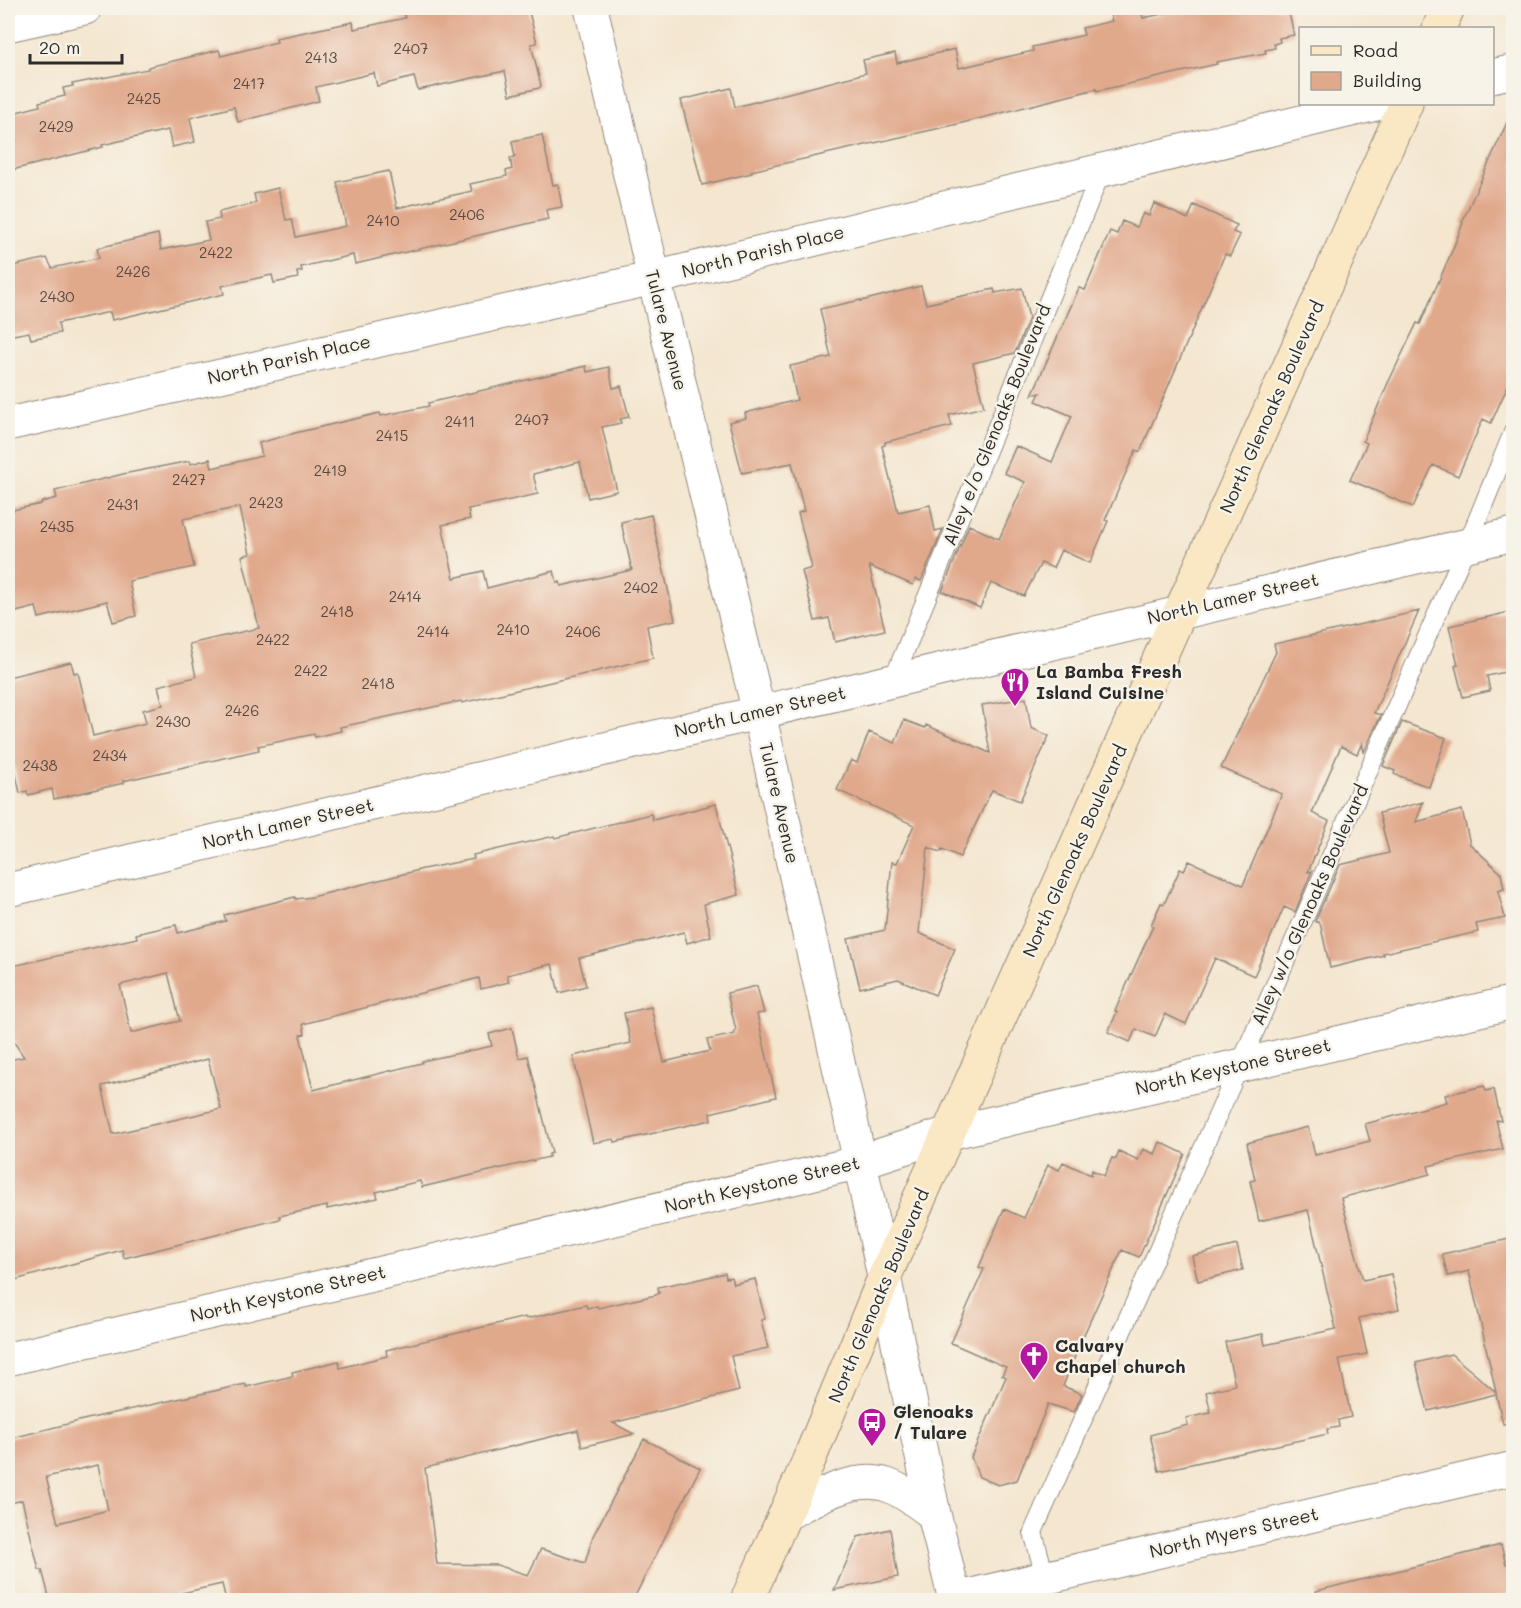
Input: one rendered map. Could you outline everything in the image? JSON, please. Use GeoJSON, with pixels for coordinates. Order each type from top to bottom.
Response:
{"type":"FeatureCollection","features":[{"type":"Feature","properties":{"kind":"main road"},"geometry":{"type":"LineString","coordinates":[[1439,27],[1448,8]]}},
{"type":"Feature","properties":{"kind":"main road","name":"North Glenoaks Boulevard"},"geometry":{"type":"LineString","coordinates":[[747,1600],[786,1514],[884,1278],[1406,105]]}},
{"type":"Feature","properties":{"kind":"street"},"geometry":{"type":"LineString","coordinates":[[8,25],[85,8]]}},
{"type":"Feature","properties":{"kind":"street","name":"Tulare Avenue"},"geometry":{"type":"LineString","coordinates":[[591,8],[759,712],[860,1162],[934,1514],[955,1600]]}},
{"type":"Feature","properties":{"kind":"street"},"geometry":{"type":"LineString","coordinates":[[1494,75],[1514,70]]}},
{"type":"Feature","properties":{"kind":"street","name":"North Parish Place"},"geometry":{"type":"LineString","coordinates":[[8,424],[654,278],[1372,105]]}},
{"type":"Feature","properties":{"kind":"street","name":"North Lamer Street"},"geometry":{"type":"LineString","coordinates":[[8,890],[1180,611],[1514,534]]}},
{"type":"Feature","properties":{"kind":"street","name":"North Keystone Street"},"geometry":{"type":"LineString","coordinates":[[8,1359],[860,1162],[949,1133],[1514,1002]]}},
{"type":"Feature","properties":{"kind":"street","name":"North Myers Street"},"geometry":{"type":"LineString","coordinates":[[955,1600],[1514,1468]]}},
{"type":"Feature","properties":{"kind":"street"},"geometry":{"type":"LineString","coordinates":[[786,1514],[823,1494],[862,1483],[887,1485],[910,1496],[934,1514]]}},
{"type":"Feature","properties":{"kind":"lane","name":"Alley e/o Glenoaks Boulevard"},"geometry":{"type":"LineString","coordinates":[[893,680],[1102,170]]}},
{"type":"Feature","properties":{"kind":"lane","name":"Alley w/o Glenoaks Boulevard"},"geometry":{"type":"LineString","coordinates":[[1045,1577],[1033,1532],[1240,1065],[1467,544],[1514,430]]}},
{"type":"Feature","properties":{"kind":"building"},"geometry":{"type":"Polygon","coordinates":[[[402,8],[528,8],[537,43],[531,44],[541,86],[510,95],[505,71],[418,90],[414,77],[377,86],[374,73],[316,87],[319,101],[238,122],[234,107],[190,118],[195,142],[172,147],[168,130],[102,145],[103,147],[8,171],[8,143],[16,141],[9,114],[40,106],[39,102],[65,96],[63,88],[73,86],[72,84],[148,69],[148,67],[219,50],[221,56],[277,42],[276,38],[353,22],[354,29],[405,18],[402,8]]]}},
{"type":"Feature","properties":{"kind":"building"},"geometry":{"type":"Polygon","coordinates":[[[1109,8],[1141,8],[1143,18],[1190,8],[1288,8],[1294,35],[1279,38],[1280,42],[1274,44],[1275,48],[1265,50],[1266,53],[1216,62],[1217,64],[1097,91],[1096,89],[958,124],[751,171],[752,173],[702,185],[681,100],[731,88],[735,107],[866,73],[863,60],[895,53],[897,63],[955,49],[959,68],[1033,51],[1032,47],[1084,35],[1082,28],[1112,21],[1109,8]]]}},
{"type":"Feature","properties":{"kind":"building"},"geometry":{"type":"Polygon","coordinates":[[[1514,107],[1514,228],[1505,247],[1514,252],[1514,372],[1491,423],[1483,419],[1458,476],[1433,465],[1413,507],[1350,480],[1367,443],[1363,441],[1388,383],[1417,323],[1420,324],[1462,222],[1514,107]]]}},
{"type":"Feature","properties":{"kind":"building"},"geometry":{"type":"Polygon","coordinates":[[[542,135],[553,185],[558,184],[562,207],[546,210],[548,219],[355,264],[353,255],[301,267],[302,271],[297,272],[298,278],[274,283],[272,275],[222,286],[224,294],[112,320],[110,312],[58,323],[60,333],[31,339],[29,332],[8,336],[8,267],[47,258],[52,268],[99,258],[97,248],[158,234],[161,250],[209,240],[205,222],[220,219],[219,212],[256,203],[254,194],[278,188],[286,220],[292,219],[296,237],[346,226],[337,182],[389,171],[397,208],[472,191],[470,184],[507,176],[506,171],[512,169],[510,158],[515,157],[512,141],[542,135]]]}},
{"type":"Feature","properties":{"kind":"building"},"geometry":{"type":"Polygon","coordinates":[[[1154,203],[1188,219],[1194,205],[1237,225],[1233,232],[1240,235],[1230,256],[1225,254],[1140,452],[1136,450],[1105,520],[1108,521],[1090,563],[1061,550],[1053,568],[1041,563],[1024,596],[991,583],[980,608],[942,591],[969,525],[999,539],[1025,482],[1004,473],[1016,446],[1052,462],[1072,416],[1036,401],[1040,393],[1032,395],[1079,288],[1085,290],[1110,231],[1117,234],[1122,221],[1137,227],[1143,213],[1149,216],[1154,203]]]}},
{"type":"Feature","properties":{"kind":"building"},"geometry":{"type":"Polygon","coordinates":[[[921,286],[926,304],[994,289],[995,293],[1022,288],[1029,318],[1015,353],[973,363],[984,407],[949,415],[952,426],[885,442],[882,446],[898,512],[930,505],[935,531],[943,529],[921,581],[916,579],[913,585],[869,566],[885,630],[835,642],[829,618],[815,621],[802,571],[812,568],[798,513],[804,511],[792,463],[742,473],[729,422],[746,418],[745,413],[797,400],[790,366],[831,357],[820,309],[921,286]]]}},
{"type":"Feature","properties":{"kind":"building"},"geometry":{"type":"Polygon","coordinates":[[[586,366],[587,372],[609,367],[613,388],[621,386],[629,417],[620,419],[621,423],[602,427],[617,491],[588,498],[580,462],[533,474],[538,494],[468,509],[470,519],[442,525],[454,578],[483,571],[487,588],[554,571],[557,583],[560,582],[561,586],[632,570],[621,522],[651,515],[675,620],[647,626],[653,658],[462,703],[461,701],[340,727],[341,731],[315,737],[314,734],[258,746],[259,750],[54,799],[52,789],[28,795],[27,791],[20,793],[8,738],[8,677],[71,662],[74,673],[78,672],[93,736],[146,723],[143,710],[163,705],[158,686],[196,677],[189,644],[259,628],[242,556],[250,554],[240,507],[183,519],[194,567],[129,581],[136,616],[113,622],[107,601],[39,618],[36,607],[8,614],[8,511],[57,498],[55,491],[123,474],[210,459],[212,468],[262,456],[259,443],[295,433],[380,413],[381,416],[429,406],[428,403],[586,366]]]}},
{"type":"Feature","properties":{"kind":"building"},"geometry":{"type":"Polygon","coordinates":[[[1419,611],[1374,713],[1381,715],[1364,752],[1362,743],[1357,754],[1341,746],[1312,813],[1329,821],[1308,872],[1312,871],[1295,912],[1284,907],[1254,976],[1215,958],[1186,1024],[1165,1014],[1155,1037],[1136,1029],[1130,1042],[1108,1032],[1153,926],[1151,925],[1161,903],[1164,904],[1180,869],[1184,871],[1189,861],[1243,885],[1282,794],[1221,768],[1276,652],[1274,644],[1419,611]]]}},
{"type":"Feature","properties":{"kind":"building"},"geometry":{"type":"Polygon","coordinates":[[[1514,611],[1514,670],[1487,676],[1490,691],[1463,697],[1455,666],[1458,665],[1449,626],[1514,611]]]}},
{"type":"Feature","properties":{"kind":"building"},"geometry":{"type":"Polygon","coordinates":[[[1026,698],[1031,728],[1049,736],[1020,801],[992,790],[960,857],[942,849],[940,852],[928,847],[919,933],[955,949],[935,995],[898,979],[860,988],[848,939],[885,930],[892,862],[897,863],[914,825],[837,790],[851,760],[857,763],[869,732],[895,743],[904,720],[925,728],[926,725],[990,753],[982,705],[1026,698]]]}},
{"type":"Feature","properties":{"kind":"building"},"geometry":{"type":"Polygon","coordinates":[[[1402,722],[1446,738],[1429,787],[1394,774],[1395,771],[1383,766],[1402,722]]]}},
{"type":"Feature","properties":{"kind":"building"},"geometry":{"type":"Polygon","coordinates":[[[1423,802],[1416,822],[1462,810],[1470,844],[1501,873],[1504,889],[1498,891],[1505,918],[1476,924],[1478,932],[1383,953],[1384,955],[1330,968],[1320,923],[1315,921],[1340,865],[1389,853],[1379,813],[1423,802]]]}},
{"type":"Feature","properties":{"kind":"building"},"geometry":{"type":"Polygon","coordinates":[[[716,804],[739,895],[704,904],[711,936],[687,943],[684,932],[579,958],[586,986],[559,993],[552,964],[507,975],[509,982],[481,989],[479,978],[303,1024],[305,1034],[300,1035],[313,1090],[422,1063],[422,1061],[492,1046],[489,1034],[512,1028],[519,1058],[528,1056],[552,1153],[549,1157],[422,1187],[420,1181],[376,1192],[378,1198],[279,1216],[280,1219],[124,1258],[122,1250],[8,1282],[8,1126],[13,1125],[8,1100],[8,1060],[24,1057],[8,1033],[8,967],[137,938],[136,934],[176,925],[178,933],[226,921],[224,915],[295,897],[296,899],[312,897],[423,869],[474,859],[473,855],[554,836],[555,838],[651,814],[653,820],[716,804]],[[168,973],[120,985],[131,1033],[180,1021],[168,973]],[[208,1059],[102,1086],[113,1134],[221,1109],[208,1059]]]}},
{"type":"Feature","properties":{"kind":"building"},"geometry":{"type":"Polygon","coordinates":[[[757,986],[764,1013],[757,1014],[776,1097],[710,1113],[711,1120],[615,1142],[614,1139],[593,1143],[573,1056],[631,1043],[624,1013],[651,1007],[664,1062],[710,1051],[707,1040],[735,1034],[727,993],[757,986]]]}},
{"type":"Feature","properties":{"kind":"building"},"geometry":{"type":"Polygon","coordinates":[[[1484,1086],[1486,1091],[1494,1089],[1501,1121],[1496,1120],[1503,1149],[1428,1166],[1430,1174],[1341,1198],[1363,1280],[1391,1274],[1399,1309],[1359,1318],[1367,1354],[1339,1359],[1351,1417],[1338,1420],[1339,1427],[1327,1429],[1328,1434],[1159,1471],[1150,1435],[1188,1425],[1186,1418],[1211,1413],[1206,1392],[1235,1385],[1225,1342],[1263,1334],[1265,1345],[1336,1329],[1308,1210],[1259,1221],[1250,1181],[1255,1180],[1247,1143],[1308,1127],[1315,1155],[1370,1141],[1365,1124],[1447,1102],[1445,1095],[1484,1086]]]}},
{"type":"Feature","properties":{"kind":"building"},"geometry":{"type":"Polygon","coordinates":[[[1160,1142],[1185,1154],[1139,1257],[1122,1250],[1082,1339],[1063,1386],[1082,1394],[1074,1412],[1048,1404],[1017,1480],[998,1485],[979,1477],[971,1457],[1006,1377],[1002,1375],[1006,1367],[951,1343],[984,1269],[979,1267],[1004,1209],[1024,1218],[1048,1165],[1059,1170],[1063,1162],[1091,1175],[1092,1170],[1104,1176],[1112,1158],[1116,1159],[1119,1151],[1138,1160],[1143,1149],[1155,1154],[1160,1142]]]}},
{"type":"Feature","properties":{"kind":"building"},"geometry":{"type":"Polygon","coordinates":[[[1514,1238],[1514,1423],[1503,1424],[1496,1394],[1428,1411],[1416,1363],[1451,1354],[1496,1392],[1469,1271],[1448,1276],[1442,1254],[1514,1238]]]}},
{"type":"Feature","properties":{"kind":"building"},"geometry":{"type":"Polygon","coordinates":[[[1237,1245],[1243,1270],[1198,1281],[1192,1256],[1237,1245]]]}},
{"type":"Feature","properties":{"kind":"building"},"geometry":{"type":"Polygon","coordinates":[[[725,1273],[726,1278],[731,1277],[733,1284],[755,1279],[765,1319],[761,1320],[768,1348],[731,1356],[739,1391],[613,1423],[634,1434],[582,1447],[578,1430],[425,1468],[437,1564],[497,1565],[528,1575],[541,1549],[585,1563],[593,1536],[644,1439],[700,1468],[633,1600],[226,1600],[222,1584],[164,1597],[165,1600],[50,1600],[42,1570],[39,1570],[22,1500],[8,1504],[8,1439],[87,1419],[293,1376],[292,1372],[339,1361],[340,1368],[387,1356],[386,1350],[525,1317],[526,1319],[586,1305],[587,1308],[597,1306],[598,1308],[656,1295],[659,1293],[658,1287],[725,1273]],[[98,1465],[46,1477],[58,1523],[108,1510],[98,1465]]]}},
{"type":"Feature","properties":{"kind":"building"},"geometry":{"type":"Polygon","coordinates":[[[890,1529],[898,1577],[834,1590],[858,1537],[890,1529]]]}},
{"type":"Feature","properties":{"kind":"building"},"geometry":{"type":"Polygon","coordinates":[[[1501,1545],[1506,1564],[1514,1562],[1514,1593],[1484,1600],[1317,1600],[1316,1591],[1501,1545]]]}},
{"type":"Feature","properties":{"kind":"place","name":"La Bamba Fresh Island Cuisine"},"geometry":{"type":"Point","coordinates":[1015,708]}},
{"type":"Feature","properties":{"kind":"place","name":"Calvary Chapel church"},"geometry":{"type":"Point","coordinates":[1034,1382]}},
{"type":"Feature","properties":{"kind":"place","name":"Glenoaks / Tulare"},"geometry":{"type":"Point","coordinates":[872,1448]}}]}
